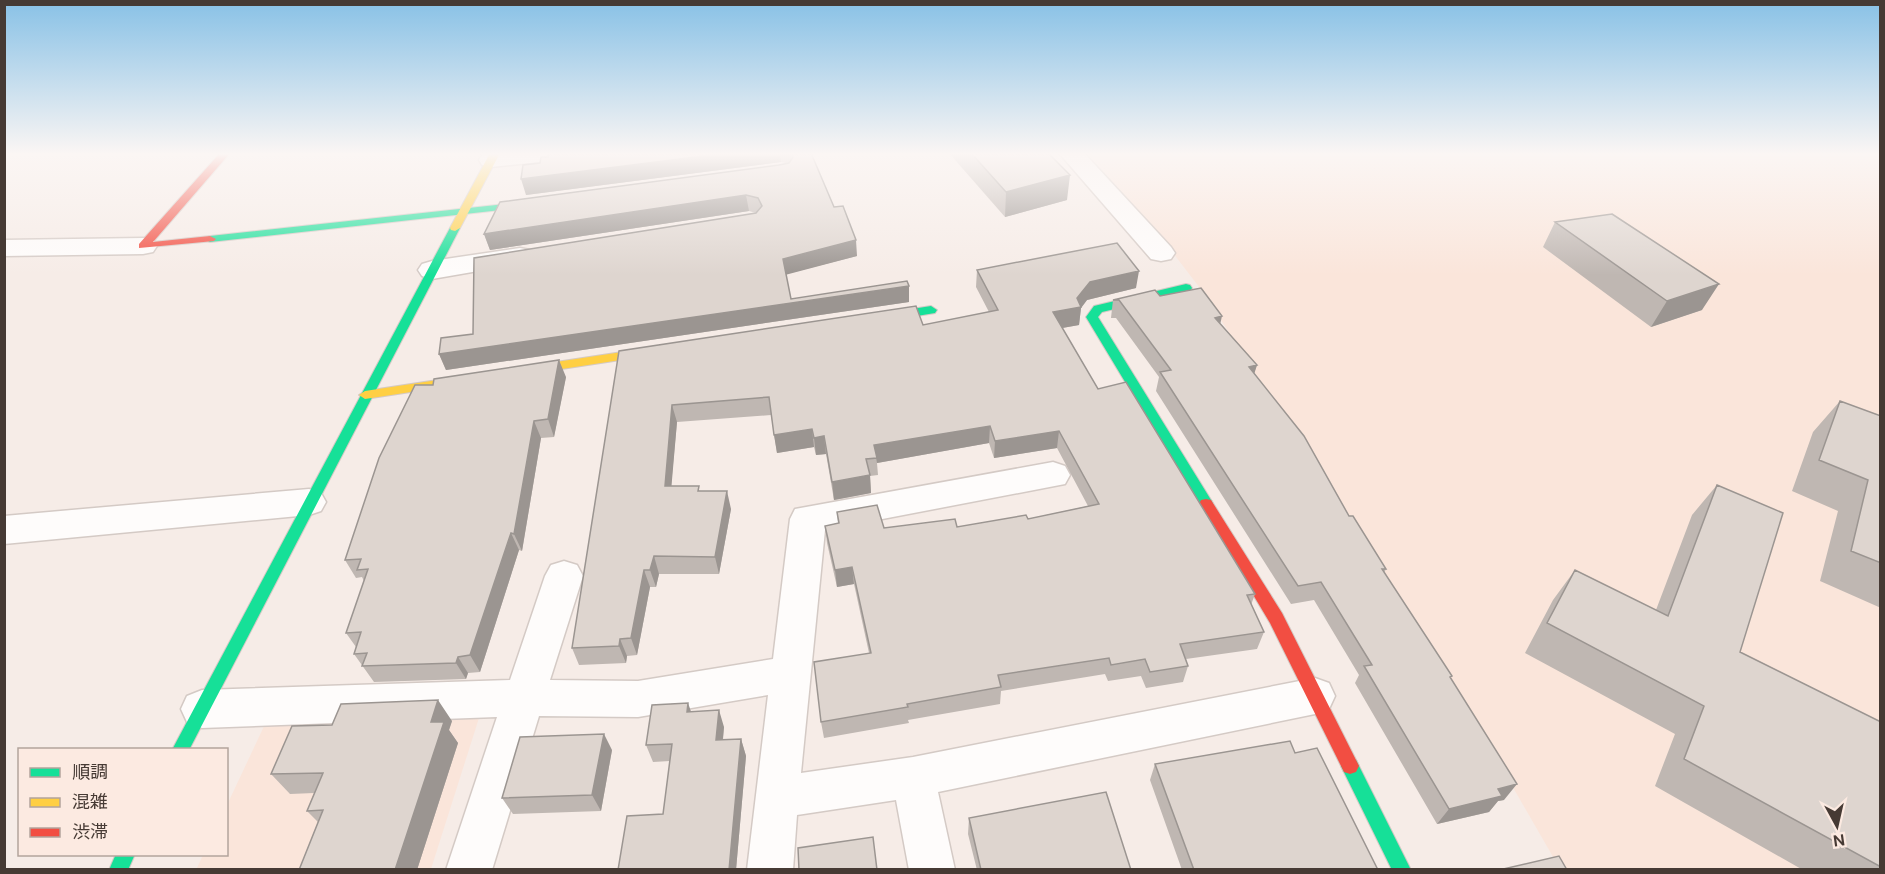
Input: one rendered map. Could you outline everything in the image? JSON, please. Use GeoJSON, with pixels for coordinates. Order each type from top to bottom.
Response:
{"type":"FeatureCollection","features":[{"type":"Feature","properties":{"kind":"street"},"geometry":{"type":"LineString","coordinates":[[143,246],[189,194]]}},
{"type":"Feature","properties":{"kind":"street"},"geometry":{"type":"LineString","coordinates":[[181,748],[364,395],[473,194]]}},
{"type":"Feature","properties":{"kind":"street"},"geometry":{"type":"LineString","coordinates":[[1108,194],[1161,253]]}},
{"type":"Feature","properties":{"kind":"street"},"geometry":{"type":"LineString","coordinates":[[4,248],[143,246],[557,201]]}},
{"type":"Feature","properties":{"kind":"street"},"geometry":{"type":"LineString","coordinates":[[432,270],[550,252]]}},
{"type":"Feature","properties":{"kind":"street"},"geometry":{"type":"LineString","coordinates":[[1186,288],[1098,309],[1092,317],[1276,618],[1402,870]]}},
{"type":"Feature","properties":{"kind":"street"},"geometry":{"type":"LineString","coordinates":[[860,321],[931,310]]}},
{"type":"Feature","properties":{"kind":"street"},"geometry":{"type":"LineString","coordinates":[[364,395],[671,349]]}},
{"type":"Feature","properties":{"kind":"street"},"geometry":{"type":"LineString","coordinates":[[770,870],[808,519],[1053,475]]}},
{"type":"Feature","properties":{"kind":"street"},"geometry":{"type":"LineString","coordinates":[[4,530],[309,502]]}},
{"type":"Feature","properties":{"kind":"street"},"geometry":{"type":"LineString","coordinates":[[470,870],[564,576]]}},
{"type":"Feature","properties":{"kind":"street"},"geometry":{"type":"LineString","coordinates":[[202,709],[524,698],[638,699],[790,674]]}},
{"type":"Feature","properties":{"kind":"street"},"geometry":{"type":"LineString","coordinates":[[777,797],[913,777],[1315,696]]}},
{"type":"Feature","properties":{"kind":"street"},"geometry":{"type":"LineString","coordinates":[[913,777],[932,870]]}},
{"type":"Feature","properties":{"kind":"street"},"geometry":{"type":"LineString","coordinates":[[118,870],[125,856]]}},
{"type":"Feature","properties":{"kind":"shaded area"},"geometry":{"type":"Polygon","coordinates":[[[1120,194],[1880,194],[1880,869],[1560,869],[1444,668],[1203,292],[1173,253],[1120,194]]]}},
{"type":"Feature","properties":{"kind":"shaded area"},"geometry":{"type":"Polygon","coordinates":[[[479,718],[431,869],[196,870],[203,856],[228,856],[228,803],[266,722],[479,718]]]}},
{"type":"Feature","properties":{"kind":"building"},"geometry":{"type":"Polygon","coordinates":[[[562,194],[828,194],[834,207],[843,206],[856,240],[783,259],[791,299],[907,281],[909,286],[439,354],[441,338],[473,334],[474,258],[756,213],[762,206],[758,198],[746,195],[484,234],[500,202],[562,194]]]}},
{"type":"Feature","properties":{"kind":"building"},"geometry":{"type":"Polygon","coordinates":[[[1612,214],[1719,284],[1667,301],[1555,222],[1612,214]]]}},
{"type":"Feature","properties":{"kind":"building"},"geometry":{"type":"Polygon","coordinates":[[[1117,243],[1139,271],[1090,282],[1077,298],[1081,307],[1053,312],[1098,389],[1126,382],[1255,594],[1247,595],[1264,632],[1180,644],[1188,666],[1150,672],[1145,659],[1111,665],[1109,658],[998,675],[1001,687],[907,704],[908,707],[821,722],[814,662],[871,653],[852,567],[835,570],[825,526],[839,523],[837,512],[877,505],[884,528],[955,519],[957,527],[1026,515],[1028,519],[1099,504],[1059,431],[995,441],[990,426],[874,445],[877,458],[866,459],[870,475],[832,482],[824,436],[814,438],[812,429],[774,435],[769,397],[672,405],[665,486],[699,486],[698,491],[727,491],[715,557],[654,556],[650,570],[644,570],[631,638],[620,639],[619,646],[572,648],[619,351],[916,306],[923,325],[998,310],[977,270],[1117,243]]]}},
{"type":"Feature","properties":{"kind":"building"},"geometry":{"type":"Polygon","coordinates":[[[1201,288],[1222,316],[1215,318],[1257,365],[1249,367],[1304,436],[1349,516],[1353,516],[1386,569],[1382,569],[1452,676],[1450,677],[1517,784],[1498,789],[1502,796],[1449,809],[1364,666],[1372,665],[1321,582],[1298,586],[1160,372],[1171,370],[1119,300],[1113,300],[1155,290],[1160,296],[1201,288]]]}},
{"type":"Feature","properties":{"kind":"building"},"geometry":{"type":"Polygon","coordinates":[[[559,360],[548,419],[534,421],[514,534],[511,533],[470,655],[458,657],[456,663],[362,666],[367,653],[354,654],[361,632],[346,633],[368,569],[357,570],[361,559],[345,560],[379,458],[415,385],[433,385],[434,379],[559,360]]]}},
{"type":"Feature","properties":{"kind":"building"},"geometry":{"type":"Polygon","coordinates":[[[1840,401],[1881,416],[1881,563],[1851,551],[1868,480],[1819,460],[1840,401]]]}},
{"type":"Feature","properties":{"kind":"building"},"geometry":{"type":"Polygon","coordinates":[[[1717,485],[1783,513],[1740,652],[1881,722],[1881,867],[1684,759],[1704,706],[1547,623],[1575,570],[1668,616],[1717,485]]]}},
{"type":"Feature","properties":{"kind":"building"},"geometry":{"type":"Polygon","coordinates":[[[438,700],[431,722],[444,722],[395,870],[299,870],[323,810],[307,811],[323,773],[271,774],[292,726],[332,725],[341,704],[438,700]]]}},
{"type":"Feature","properties":{"kind":"building"},"geometry":{"type":"Polygon","coordinates":[[[688,703],[687,712],[719,710],[716,740],[741,739],[729,870],[618,870],[627,816],[663,814],[672,744],[646,745],[652,705],[688,703]]]}},
{"type":"Feature","properties":{"kind":"building"},"geometry":{"type":"Polygon","coordinates":[[[604,734],[592,795],[502,798],[520,737],[604,734]]]}},
{"type":"Feature","properties":{"kind":"building"},"geometry":{"type":"Polygon","coordinates":[[[1290,741],[1295,753],[1317,748],[1378,870],[1194,870],[1155,764],[1290,741]]]}},
{"type":"Feature","properties":{"kind":"building"},"geometry":{"type":"Polygon","coordinates":[[[1106,792],[1131,870],[981,870],[969,818],[1106,792]]]}},
{"type":"Feature","properties":{"kind":"building"},"geometry":{"type":"Polygon","coordinates":[[[873,837],[877,870],[799,870],[798,848],[873,837]]]}},
{"type":"Feature","properties":{"kind":"building"},"geometry":{"type":"Polygon","coordinates":[[[1559,856],[1567,870],[1499,870],[1559,856]]]}},
{"type":"Feature","properties":{"kind":"traffic: fast"},"geometry":{"type":"LineString","coordinates":[[210,239],[542,203]]}},
{"type":"Feature","properties":{"kind":"traffic: fast"},"geometry":{"type":"LineString","coordinates":[[181,748],[455,228]]}},
{"type":"Feature","properties":{"kind":"traffic: fast"},"geometry":{"type":"LineString","coordinates":[[1186,288],[1098,309],[1092,317],[1206,504]]}},
{"type":"Feature","properties":{"kind":"traffic: fast"},"geometry":{"type":"LineString","coordinates":[[874,319],[931,310]]}},
{"type":"Feature","properties":{"kind":"traffic: fast"},"geometry":{"type":"LineString","coordinates":[[1350,766],[1402,870]]}},
{"type":"Feature","properties":{"kind":"traffic: fast"},"geometry":{"type":"LineString","coordinates":[[118,870],[125,856]]}},
{"type":"Feature","properties":{"kind":"traffic: slow"},"geometry":{"type":"LineString","coordinates":[[455,228],[473,194]]}},
{"type":"Feature","properties":{"kind":"traffic: slow"},"geometry":{"type":"LineString","coordinates":[[365,395],[662,350]]}},
{"type":"Feature","properties":{"kind":"traffic: jam"},"geometry":{"type":"LineString","coordinates":[[189,194],[143,246],[210,239]]}},
{"type":"Feature","properties":{"kind":"traffic: jam"},"geometry":{"type":"LineString","coordinates":[[1206,504],[1276,618],[1350,766]]}}]}
